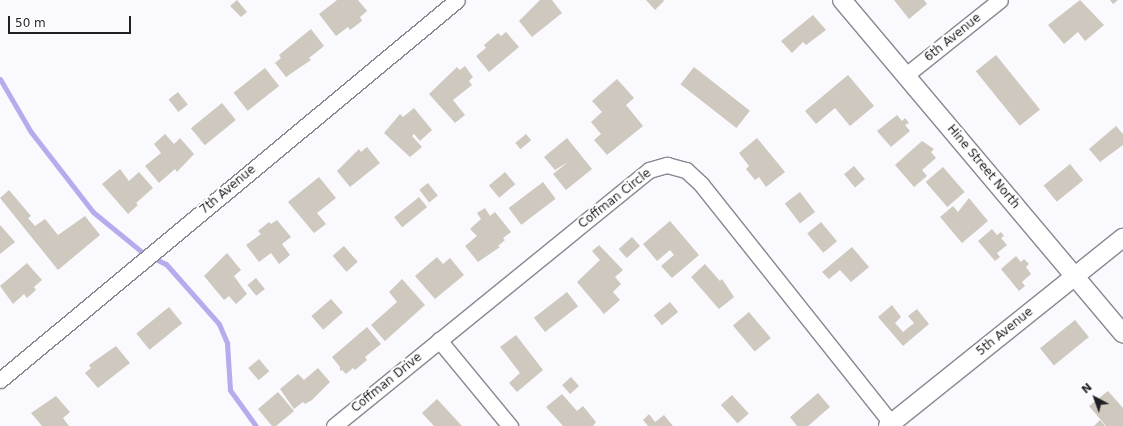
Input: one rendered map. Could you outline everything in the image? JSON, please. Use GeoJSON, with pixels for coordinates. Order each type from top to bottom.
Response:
{"type":"FeatureCollection","features":[{"type":"Feature","properties":{"kind":"street","name":"7th Avenue"},"geometry":{"type":"LineString","coordinates":[[0,380],[457,0]]}},
{"type":"Feature","properties":{"kind":"street","name":"Hine Street North"},"geometry":{"type":"LineString","coordinates":[[842,0],[1123,334]]}},
{"type":"Feature","properties":{"kind":"street","name":"6th Avenue"},"geometry":{"type":"LineString","coordinates":[[906,75],[1000,0]]}},
{"type":"Feature","properties":{"kind":"street","name":"Coffman Circle"},"geometry":{"type":"LineString","coordinates":[[439,340],[649,170],[667,165],[686,170],[701,184],[890,425]]}},
{"type":"Feature","properties":{"kind":"street","name":"5th Avenue"},"geometry":{"type":"LineString","coordinates":[[890,425],[1123,238]]}},
{"type":"Feature","properties":{"kind":"street","name":"Coffman Drive"},"geometry":{"type":"LineString","coordinates":[[334,426],[439,340]]}},
{"type":"Feature","properties":{"kind":"street"},"geometry":{"type":"LineString","coordinates":[[439,340],[510,426]]}},
{"type":"Feature","properties":{"kind":"building"},"geometry":{"type":"Polygon","coordinates":[[[237,0],[247,12],[241,17],[230,6],[237,0]]]}},
{"type":"Feature","properties":{"kind":"building"},"geometry":{"type":"Polygon","coordinates":[[[337,0],[358,0],[367,11],[360,17],[362,21],[350,30],[348,27],[336,36],[319,14],[337,0]]]}},
{"type":"Feature","properties":{"kind":"building"},"geometry":{"type":"Polygon","coordinates":[[[540,0],[552,0],[562,13],[532,37],[519,21],[540,0]]]}},
{"type":"Feature","properties":{"kind":"building"},"geometry":{"type":"Polygon","coordinates":[[[646,0],[663,0],[664,1],[655,10],[646,0]]]}},
{"type":"Feature","properties":{"kind":"building"},"geometry":{"type":"Polygon","coordinates":[[[894,0],[924,0],[927,4],[909,19],[894,0]]]}},
{"type":"Feature","properties":{"kind":"building"},"geometry":{"type":"Polygon","coordinates":[[[1080,0],[1104,25],[1085,41],[1078,32],[1064,44],[1048,25],[1080,0]]]}},
{"type":"Feature","properties":{"kind":"building"},"geometry":{"type":"Polygon","coordinates":[[[1110,0],[1118,0],[1113,4],[1110,0]]]}},
{"type":"Feature","properties":{"kind":"building"},"geometry":{"type":"Polygon","coordinates":[[[813,15],[826,30],[806,45],[803,42],[792,53],[781,41],[813,15]]]}},
{"type":"Feature","properties":{"kind":"building"},"geometry":{"type":"Polygon","coordinates":[[[311,29],[324,46],[309,58],[311,60],[286,77],[275,63],[281,58],[279,55],[311,29]]]}},
{"type":"Feature","properties":{"kind":"building"},"geometry":{"type":"Polygon","coordinates":[[[506,32],[519,47],[489,72],[476,56],[486,48],[484,45],[498,33],[501,36],[506,32]]]}},
{"type":"Feature","properties":{"kind":"building"},"geometry":{"type":"Polygon","coordinates":[[[996,55],[1040,109],[1020,126],[976,71],[996,55]]]}},
{"type":"Feature","properties":{"kind":"building"},"geometry":{"type":"Polygon","coordinates":[[[465,66],[473,77],[469,81],[472,85],[453,100],[465,115],[455,123],[429,94],[457,67],[460,70],[465,66]]]}},
{"type":"Feature","properties":{"kind":"building"},"geometry":{"type":"Polygon","coordinates":[[[694,67],[750,111],[736,128],[680,84],[694,67]]]}},
{"type":"Feature","properties":{"kind":"building"},"geometry":{"type":"Polygon","coordinates":[[[265,68],[279,86],[248,111],[233,93],[265,68]]]}},
{"type":"Feature","properties":{"kind":"building"},"geometry":{"type":"Polygon","coordinates":[[[848,75],[874,106],[850,126],[835,108],[816,124],[805,111],[848,75]]]}},
{"type":"Feature","properties":{"kind":"building"},"geometry":{"type":"Polygon","coordinates":[[[617,79],[634,98],[626,105],[643,126],[607,155],[594,140],[601,134],[591,122],[602,112],[592,101],[617,79]]]}},
{"type":"Feature","properties":{"kind":"building"},"geometry":{"type":"Polygon","coordinates":[[[178,92],[188,105],[178,112],[169,99],[178,92]]]}},
{"type":"Feature","properties":{"kind":"building"},"geometry":{"type":"Polygon","coordinates":[[[222,103],[236,120],[205,145],[191,128],[222,103]]]}},
{"type":"Feature","properties":{"kind":"building"},"geometry":{"type":"Polygon","coordinates":[[[414,108],[432,130],[420,141],[414,134],[412,136],[422,147],[410,157],[384,133],[400,114],[403,117],[414,108]]]}},
{"type":"Feature","properties":{"kind":"building"},"geometry":{"type":"Polygon","coordinates":[[[897,115],[902,121],[905,118],[909,123],[905,125],[910,131],[891,147],[877,131],[897,115]]]}},
{"type":"Feature","properties":{"kind":"building"},"geometry":{"type":"Polygon","coordinates":[[[1116,126],[1123,134],[1123,145],[1100,162],[1089,149],[1116,126]]]}},
{"type":"Feature","properties":{"kind":"building"},"geometry":{"type":"Polygon","coordinates":[[[165,134],[174,144],[180,138],[194,154],[177,172],[175,169],[159,183],[145,166],[161,153],[154,144],[165,134]]]}},
{"type":"Feature","properties":{"kind":"building"},"geometry":{"type":"Polygon","coordinates":[[[526,134],[531,140],[520,149],[515,143],[526,134]]]}},
{"type":"Feature","properties":{"kind":"building"},"geometry":{"type":"Polygon","coordinates":[[[567,138],[592,169],[566,190],[553,174],[568,162],[555,170],[544,157],[567,138]]]}},
{"type":"Feature","properties":{"kind":"building"},"geometry":{"type":"Polygon","coordinates":[[[757,138],[785,172],[766,187],[759,177],[755,180],[746,169],[749,166],[739,153],[757,138]]]}},
{"type":"Feature","properties":{"kind":"building"},"geometry":{"type":"Polygon","coordinates":[[[922,141],[934,149],[931,152],[936,158],[922,170],[927,176],[914,187],[895,165],[922,141]]]}},
{"type":"Feature","properties":{"kind":"building"},"geometry":{"type":"Polygon","coordinates":[[[367,147],[380,163],[350,187],[337,171],[359,149],[361,152],[367,147]]]}},
{"type":"Feature","properties":{"kind":"building"},"geometry":{"type":"Polygon","coordinates":[[[1070,164],[1083,180],[1057,202],[1044,185],[1070,164]]]}},
{"type":"Feature","properties":{"kind":"building"},"geometry":{"type":"Polygon","coordinates":[[[854,166],[865,179],[855,187],[844,174],[854,166]]]}},
{"type":"Feature","properties":{"kind":"building"},"geometry":{"type":"Polygon","coordinates":[[[943,167],[965,192],[947,207],[926,182],[943,167]]]}},
{"type":"Feature","properties":{"kind":"building"},"geometry":{"type":"Polygon","coordinates":[[[120,169],[129,181],[139,172],[153,188],[136,203],[138,205],[128,214],[102,184],[120,169]]]}},
{"type":"Feature","properties":{"kind":"building"},"geometry":{"type":"Polygon","coordinates":[[[505,172],[515,184],[499,198],[489,185],[505,172]]]}},
{"type":"Feature","properties":{"kind":"building"},"geometry":{"type":"Polygon","coordinates":[[[319,177],[336,198],[317,213],[326,224],[314,233],[288,202],[319,177]]]}},
{"type":"Feature","properties":{"kind":"building"},"geometry":{"type":"Polygon","coordinates":[[[543,182],[556,199],[521,225],[509,208],[543,182]]]}},
{"type":"Feature","properties":{"kind":"building"},"geometry":{"type":"Polygon","coordinates":[[[428,183],[438,196],[429,202],[419,190],[428,183]]]}},
{"type":"Feature","properties":{"kind":"building"},"geometry":{"type":"Polygon","coordinates":[[[9,190],[31,216],[28,218],[35,226],[45,219],[58,235],[85,216],[100,235],[58,270],[0,198],[9,190]]]}},
{"type":"Feature","properties":{"kind":"building"},"geometry":{"type":"Polygon","coordinates":[[[800,192],[815,212],[800,223],[785,203],[800,192]]]}},
{"type":"Feature","properties":{"kind":"building"},"geometry":{"type":"Polygon","coordinates":[[[419,197],[427,207],[402,227],[394,217],[419,197]]]}},
{"type":"Feature","properties":{"kind":"building"},"geometry":{"type":"Polygon","coordinates":[[[969,198],[988,221],[962,243],[940,217],[953,206],[958,212],[969,198]]]}},
{"type":"Feature","properties":{"kind":"building"},"geometry":{"type":"Polygon","coordinates":[[[485,208],[490,216],[495,212],[511,232],[503,238],[505,240],[498,246],[500,247],[478,262],[465,246],[477,236],[470,229],[481,219],[477,213],[485,208]]]}},
{"type":"Feature","properties":{"kind":"building"},"geometry":{"type":"Polygon","coordinates":[[[277,220],[291,237],[282,244],[290,255],[279,264],[271,253],[259,262],[246,245],[261,234],[258,231],[269,222],[271,224],[277,220]]]}},
{"type":"Feature","properties":{"kind":"building"},"geometry":{"type":"Polygon","coordinates":[[[670,221],[699,255],[672,278],[661,266],[674,255],[670,250],[657,261],[643,244],[670,221]]]}},
{"type":"Feature","properties":{"kind":"building"},"geometry":{"type":"Polygon","coordinates":[[[821,222],[837,241],[823,253],[807,234],[821,222]]]}},
{"type":"Feature","properties":{"kind":"building"},"geometry":{"type":"Polygon","coordinates":[[[0,225],[15,242],[0,254],[0,225]]]}},
{"type":"Feature","properties":{"kind":"building"},"geometry":{"type":"Polygon","coordinates":[[[992,229],[997,235],[1001,232],[1004,236],[1001,238],[1007,245],[997,253],[1000,257],[995,261],[978,241],[992,229]]]}},
{"type":"Feature","properties":{"kind":"building"},"geometry":{"type":"Polygon","coordinates":[[[632,237],[640,246],[627,258],[619,249],[632,237]]]}},
{"type":"Feature","properties":{"kind":"building"},"geometry":{"type":"Polygon","coordinates":[[[599,245],[623,270],[615,277],[621,284],[613,292],[620,300],[604,314],[577,282],[600,260],[592,251],[599,245]]]}},
{"type":"Feature","properties":{"kind":"building"},"geometry":{"type":"Polygon","coordinates":[[[344,246],[358,262],[346,272],[333,256],[344,246]]]}},
{"type":"Feature","properties":{"kind":"building"},"geometry":{"type":"Polygon","coordinates":[[[852,247],[869,267],[851,282],[840,270],[829,279],[822,272],[852,247]]]}},
{"type":"Feature","properties":{"kind":"building"},"geometry":{"type":"Polygon","coordinates":[[[227,253],[241,270],[234,276],[247,294],[236,304],[229,296],[224,300],[204,276],[227,253]]]}},
{"type":"Feature","properties":{"kind":"building"},"geometry":{"type":"Polygon","coordinates":[[[1016,256],[1021,262],[1024,259],[1029,264],[1026,267],[1031,274],[1022,282],[1025,286],[1019,291],[1001,269],[1016,256]]]}},
{"type":"Feature","properties":{"kind":"building"},"geometry":{"type":"Polygon","coordinates":[[[437,257],[443,264],[450,258],[464,275],[435,299],[415,276],[437,257]]]}},
{"type":"Feature","properties":{"kind":"building"},"geometry":{"type":"Polygon","coordinates":[[[27,263],[42,280],[34,287],[36,290],[27,298],[24,294],[13,304],[0,286],[27,263]]]}},
{"type":"Feature","properties":{"kind":"building"},"geometry":{"type":"Polygon","coordinates":[[[705,264],[720,281],[722,279],[734,297],[719,309],[691,277],[705,264]]]}},
{"type":"Feature","properties":{"kind":"building"},"geometry":{"type":"Polygon","coordinates":[[[256,278],[265,289],[256,296],[247,285],[256,278]]]}},
{"type":"Feature","properties":{"kind":"building"},"geometry":{"type":"Polygon","coordinates":[[[402,279],[425,305],[385,341],[371,325],[397,302],[389,292],[402,279]]]}},
{"type":"Feature","properties":{"kind":"building"},"geometry":{"type":"Polygon","coordinates":[[[567,292],[578,306],[545,332],[534,318],[567,292]]]}},
{"type":"Feature","properties":{"kind":"building"},"geometry":{"type":"Polygon","coordinates":[[[331,299],[343,313],[323,330],[311,316],[331,299]]]}},
{"type":"Feature","properties":{"kind":"building"},"geometry":{"type":"Polygon","coordinates":[[[670,302],[678,312],[662,325],[654,315],[670,302]]]}},
{"type":"Feature","properties":{"kind":"building"},"geometry":{"type":"Polygon","coordinates":[[[892,305],[901,317],[895,323],[903,332],[914,323],[908,316],[917,309],[929,324],[903,346],[878,317],[892,305]]]}},
{"type":"Feature","properties":{"kind":"building"},"geometry":{"type":"Polygon","coordinates":[[[169,307],[182,323],[150,350],[136,333],[169,307]]]}},
{"type":"Feature","properties":{"kind":"building"},"geometry":{"type":"Polygon","coordinates":[[[749,312],[771,338],[755,352],[733,325],[749,312]]]}},
{"type":"Feature","properties":{"kind":"building"},"geometry":{"type":"Polygon","coordinates":[[[1075,320],[1089,337],[1054,365],[1040,348],[1075,320]]]}},
{"type":"Feature","properties":{"kind":"building"},"geometry":{"type":"Polygon","coordinates":[[[367,327],[381,344],[365,357],[367,360],[355,370],[353,368],[346,374],[342,370],[340,371],[340,367],[332,357],[367,327]]]}},
{"type":"Feature","properties":{"kind":"building"},"geometry":{"type":"Polygon","coordinates":[[[516,335],[543,370],[517,392],[509,383],[520,373],[500,347],[516,335]]]}},
{"type":"Feature","properties":{"kind":"building"},"geometry":{"type":"Polygon","coordinates":[[[116,346],[130,363],[98,388],[85,373],[91,368],[89,365],[116,346]]]}},
{"type":"Feature","properties":{"kind":"building"},"geometry":{"type":"Polygon","coordinates":[[[259,359],[269,371],[259,380],[248,368],[259,359]]]}},
{"type":"Feature","properties":{"kind":"building"},"geometry":{"type":"Polygon","coordinates":[[[318,368],[330,382],[312,400],[305,404],[303,402],[294,409],[280,389],[298,374],[304,380],[318,368]]]}},
{"type":"Feature","properties":{"kind":"building"},"geometry":{"type":"Polygon","coordinates":[[[571,377],[579,386],[570,394],[562,385],[571,377]]]}},
{"type":"Feature","properties":{"kind":"building"},"geometry":{"type":"Polygon","coordinates":[[[1108,391],[1123,408],[1123,426],[1106,426],[1089,406],[1108,391]]]}},
{"type":"Feature","properties":{"kind":"building"},"geometry":{"type":"Polygon","coordinates":[[[278,392],[294,411],[276,426],[272,426],[258,409],[278,392]]]}},
{"type":"Feature","properties":{"kind":"building"},"geometry":{"type":"Polygon","coordinates":[[[818,393],[830,407],[808,426],[797,426],[790,417],[818,393]]]}},
{"type":"Feature","properties":{"kind":"building"},"geometry":{"type":"Polygon","coordinates":[[[562,394],[577,411],[583,406],[596,422],[593,426],[563,426],[546,407],[562,394]]]}},
{"type":"Feature","properties":{"kind":"building"},"geometry":{"type":"Polygon","coordinates":[[[732,395],[749,414],[738,424],[721,405],[732,395]]]}},
{"type":"Feature","properties":{"kind":"building"},"geometry":{"type":"Polygon","coordinates":[[[56,396],[70,412],[63,418],[69,426],[42,426],[31,413],[56,396]]]}},
{"type":"Feature","properties":{"kind":"building"},"geometry":{"type":"Polygon","coordinates":[[[437,399],[462,426],[434,426],[422,413],[437,399]]]}},
{"type":"Feature","properties":{"kind":"building"},"geometry":{"type":"Polygon","coordinates":[[[649,414],[655,422],[664,415],[673,426],[648,426],[643,420],[649,414]]]}},
{"type":"Feature","properties":{"kind":"building"},"geometry":{"type":"Polygon","coordinates":[[[1100,420],[1105,426],[1094,426],[1100,420]]]}},
{"type":"Feature","properties":{"kind":"waterway"},"geometry":{"type":"LineString","coordinates":[[0,79],[31,132],[93,212],[142,252],[166,264],[219,324],[227,343],[230,390],[256,426]]}}]}
